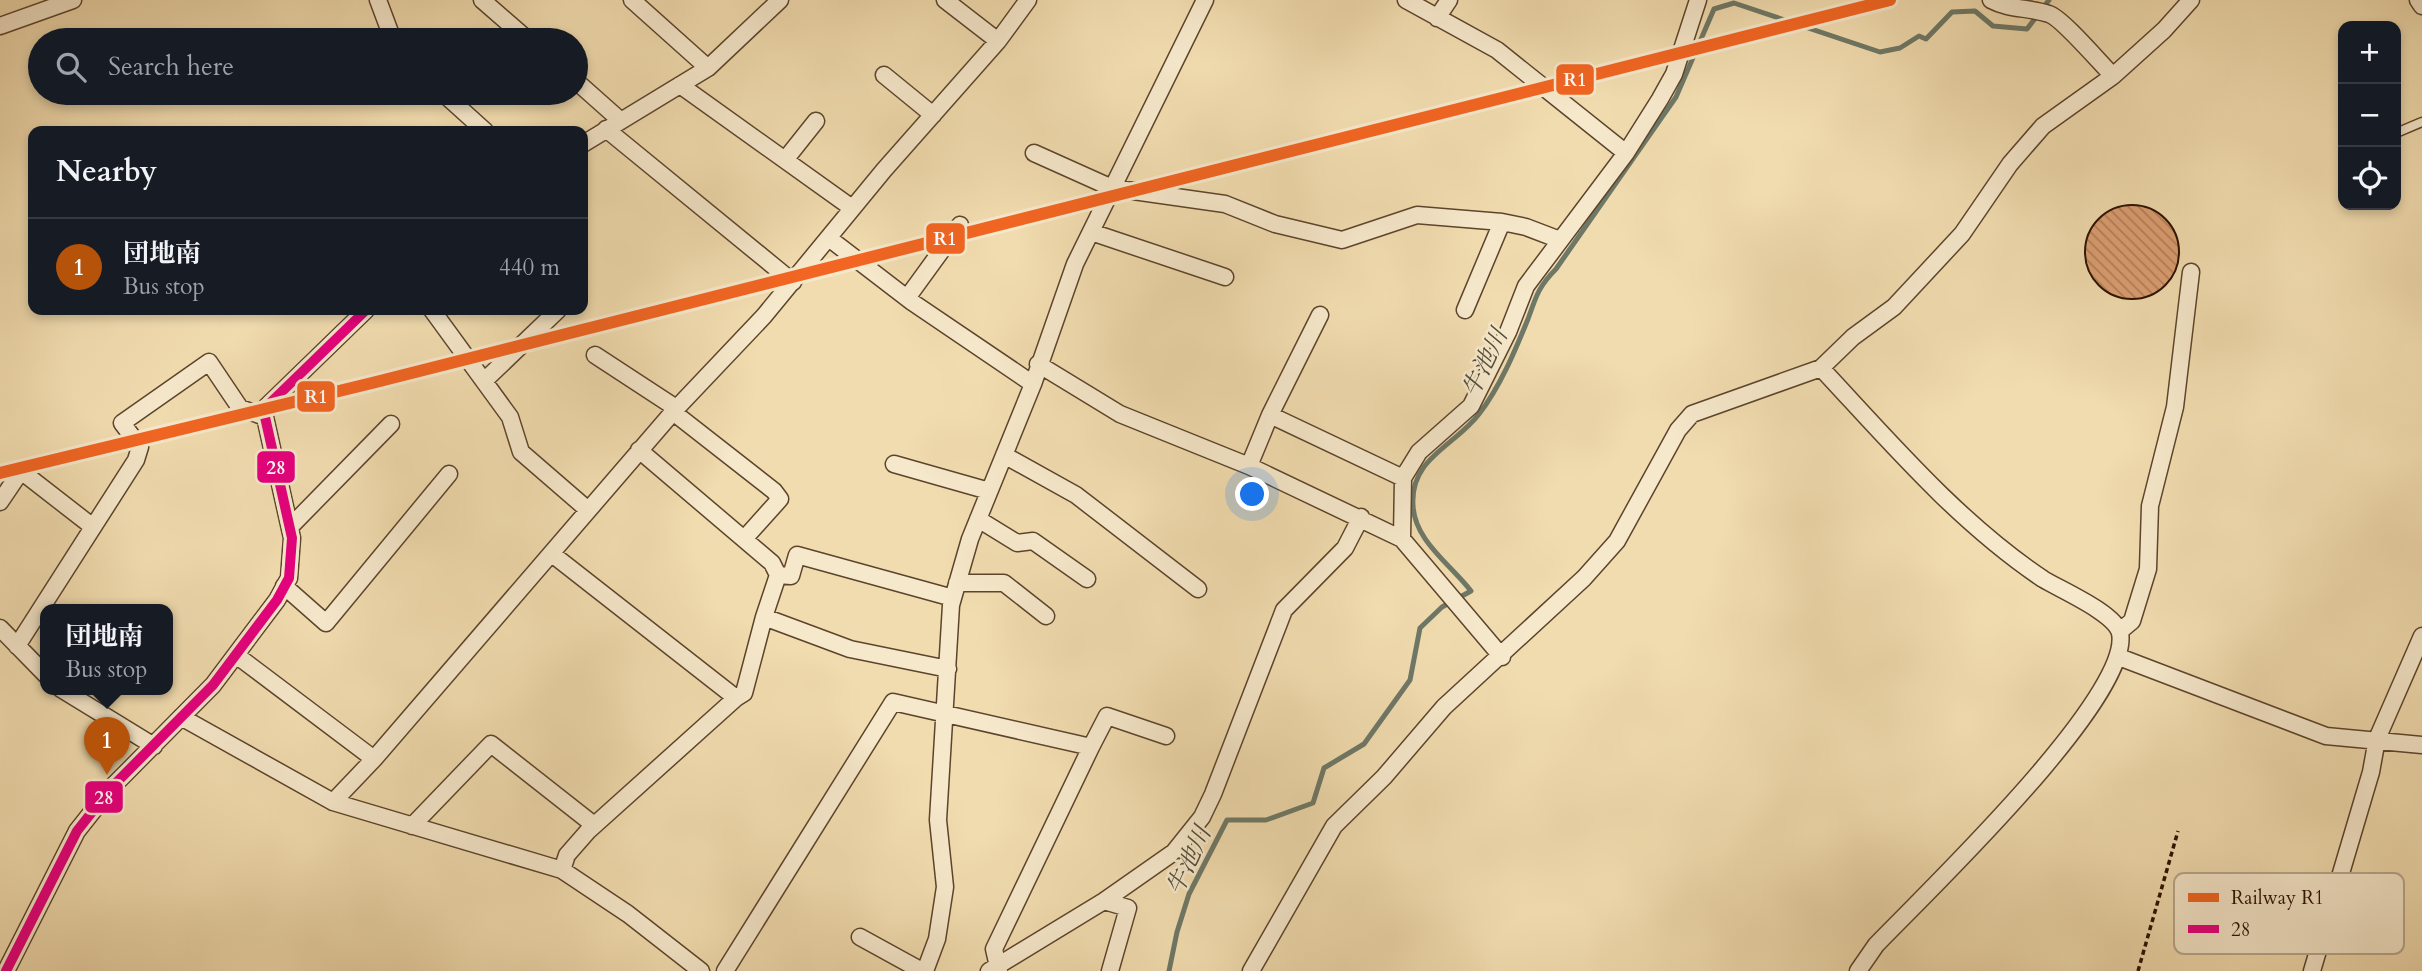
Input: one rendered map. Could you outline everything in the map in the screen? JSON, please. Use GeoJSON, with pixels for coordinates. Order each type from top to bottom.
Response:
{"type":"FeatureCollection","features":[{"type":"Feature","properties":{"kind":"street"},"geometry":{"type":"LineString","coordinates":[[0,26],[73,0]]}},
{"type":"Feature","properties":{"kind":"street"},"geometry":{"type":"LineString","coordinates":[[378,0],[388,28]]}},
{"type":"Feature","properties":{"kind":"street"},"geometry":{"type":"LineString","coordinates":[[482,0],[514,28]]}},
{"type":"Feature","properties":{"kind":"street"},"geometry":{"type":"LineString","coordinates":[[632,0],[708,68]]}},
{"type":"Feature","properties":{"kind":"street"},"geometry":{"type":"LineString","coordinates":[[588,141],[708,68],[779,0]]}},
{"type":"Feature","properties":{"kind":"street"},"geometry":{"type":"LineString","coordinates":[[945,0],[998,41]]}},
{"type":"Feature","properties":{"kind":"street"},"geometry":{"type":"LineString","coordinates":[[333,802],[374,760],[639,450],[793,282],[830,239],[852,208],[998,41],[1028,0]]}},
{"type":"Feature","properties":{"kind":"street"},"geometry":{"type":"LineString","coordinates":[[860,937],[924,971],[937,939],[945,887],[939,820],[955,591],[978,519],[1033,384],[1075,264],[1205,0]]}},
{"type":"Feature","properties":{"kind":"street"},"geometry":{"type":"LineString","coordinates":[[1406,0],[1497,50],[1626,153]]}},
{"type":"Feature","properties":{"kind":"street"},"geometry":{"type":"LineString","coordinates":[[1437,18],[1449,0]]}},
{"type":"Feature","properties":{"kind":"street"},"geometry":{"type":"LineString","coordinates":[[1402,539],[1403,478],[1419,452],[1471,406],[1508,331],[1526,286],[1626,153],[1674,74],[1698,0]]}},
{"type":"Feature","properties":{"kind":"street"},"geometry":{"type":"LineString","coordinates":[[1991,0],[2008,9],[2053,15],[2113,76]]}},
{"type":"Feature","properties":{"kind":"street"},"geometry":{"type":"LineString","coordinates":[[1251,971],[1334,826],[1384,777],[1444,707],[1502,657],[1584,578],[1617,541],[1678,430],[1692,414],[1711,404],[1821,368],[1853,337],[1894,307],[1922,279],[1962,234],[2010,164],[2043,126],[2113,76],[2164,30],[2191,0]]}},
{"type":"Feature","properties":{"kind":"street"},"geometry":{"type":"LineString","coordinates":[[2418,0],[2422,6]]}},
{"type":"Feature","properties":{"kind":"street"},"geometry":{"type":"LineString","coordinates":[[884,75],[933,115]]}},
{"type":"Feature","properties":{"kind":"street"},"geometry":{"type":"LineString","coordinates":[[680,85],[852,208]]}},
{"type":"Feature","properties":{"kind":"street"},"geometry":{"type":"LineString","coordinates":[[588,92],[621,121]]}},
{"type":"Feature","properties":{"kind":"street"},"geometry":{"type":"LineString","coordinates":[[456,105],[479,126]]}},
{"type":"Feature","properties":{"kind":"street"},"geometry":{"type":"LineString","coordinates":[[785,160],[816,121]]}},
{"type":"Feature","properties":{"kind":"street"},"geometry":{"type":"LineString","coordinates":[[606,129],[793,282]]}},
{"type":"Feature","properties":{"kind":"street"},"geometry":{"type":"LineString","coordinates":[[1034,153],[1112,188],[1225,204],[1275,224],[1342,240],[1417,215],[1502,222],[1526,227],[1560,240]]}},
{"type":"Feature","properties":{"kind":"street"},"geometry":{"type":"LineString","coordinates":[[1465,310],[1502,222]]}},
{"type":"Feature","properties":{"kind":"street"},"geometry":{"type":"LineString","coordinates":[[907,298],[960,225]]}},
{"type":"Feature","properties":{"kind":"street"},"geometry":{"type":"LineString","coordinates":[[1091,232],[1225,276]]}},
{"type":"Feature","properties":{"kind":"street"},"geometry":{"type":"LineString","coordinates":[[830,239],[907,298],[1033,384]]}},
{"type":"Feature","properties":{"kind":"street"},"geometry":{"type":"LineString","coordinates":[[2120,631],[2132,621],[2148,569],[2150,506],[2175,407],[2191,272]]}},
{"type":"Feature","properties":{"kind":"street"},"geometry":{"type":"LineString","coordinates":[[6,971],[77,831],[111,788],[195,706],[236,655],[284,586],[293,560],[290,527],[265,417],[266,407],[361,315]]}},
{"type":"Feature","properties":{"kind":"street"},"geometry":{"type":"LineString","coordinates":[[436,315],[510,417],[521,453],[588,510]]}},
{"type":"Feature","properties":{"kind":"street"},"geometry":{"type":"LineString","coordinates":[[484,381],[553,315]]}},
{"type":"Feature","properties":{"kind":"street"},"geometry":{"type":"LineString","coordinates":[[1249,466],[1270,415],[1320,315]]}},
{"type":"Feature","properties":{"kind":"street"},"geometry":{"type":"LineString","coordinates":[[595,355],[675,410],[774,491],[779,499],[744,539]]}},
{"type":"Feature","properties":{"kind":"street"},"geometry":{"type":"LineString","coordinates":[[44,604],[140,452],[138,442],[122,423],[209,362],[240,408],[265,417]]}},
{"type":"Feature","properties":{"kind":"street"},"geometry":{"type":"LineString","coordinates":[[1038,364],[1120,414],[1249,466],[1361,517],[1402,539],[1502,657]]}},
{"type":"Feature","properties":{"kind":"street"},"geometry":{"type":"LineString","coordinates":[[1821,368],[1918,473],[1990,539],[2043,579],[2110,618],[2120,631],[2119,657],[2064,745],[1876,945],[1858,971]]}},
{"type":"Feature","properties":{"kind":"street"},"geometry":{"type":"LineString","coordinates":[[1270,415],[1403,478]]}},
{"type":"Feature","properties":{"kind":"street"},"geometry":{"type":"LineString","coordinates":[[290,527],[391,424]]}},
{"type":"Feature","properties":{"kind":"street"},"geometry":{"type":"LineString","coordinates":[[562,870],[567,855],[594,825],[744,693],[778,575],[772,563],[639,450]]}},
{"type":"Feature","properties":{"kind":"street"},"geometry":{"type":"LineString","coordinates":[[1004,455],[1076,495],[1198,589]]}},
{"type":"Feature","properties":{"kind":"street"},"geometry":{"type":"LineString","coordinates":[[894,464],[989,491]]}},
{"type":"Feature","properties":{"kind":"street"},"geometry":{"type":"LineString","coordinates":[[0,502],[21,471],[93,527]]}},
{"type":"Feature","properties":{"kind":"street"},"geometry":{"type":"LineString","coordinates":[[284,586],[326,623],[449,474]]}},
{"type":"Feature","properties":{"kind":"street"},"geometry":{"type":"LineString","coordinates":[[1166,736],[1107,716],[994,949],[995,969],[1104,901],[1174,852],[1202,817],[1230,756],[1264,656],[1284,610],[1345,548],[1361,517]]}},
{"type":"Feature","properties":{"kind":"street"},"geometry":{"type":"LineString","coordinates":[[978,519],[1017,543],[1033,541],[1087,579]]}},
{"type":"Feature","properties":{"kind":"street"},"geometry":{"type":"LineString","coordinates":[[552,554],[736,698]]}},
{"type":"Feature","properties":{"kind":"street"},"geometry":{"type":"LineString","coordinates":[[778,575],[791,576],[797,555],[955,591],[1004,583],[1046,617]]}},
{"type":"Feature","properties":{"kind":"street"},"geometry":{"type":"LineString","coordinates":[[17,646],[40,610]]}},
{"type":"Feature","properties":{"kind":"street"},"geometry":{"type":"LineString","coordinates":[[764,617],[850,649],[948,669]]}},
{"type":"Feature","properties":{"kind":"street"},"geometry":{"type":"LineString","coordinates":[[0,628],[40,669]]}},
{"type":"Feature","properties":{"kind":"street"},"geometry":{"type":"LineString","coordinates":[[2341,873],[2371,772],[2376,739],[2422,636]]}},
{"type":"Feature","properties":{"kind":"street"},"geometry":{"type":"LineString","coordinates":[[236,655],[374,760]]}},
{"type":"Feature","properties":{"kind":"street"},"geometry":{"type":"LineString","coordinates":[[2119,657],[2326,736],[2422,745]]}},
{"type":"Feature","properties":{"kind":"street"},"geometry":{"type":"LineString","coordinates":[[71,695],[154,746]]}},
{"type":"Feature","properties":{"kind":"street"},"geometry":{"type":"LineString","coordinates":[[724,971],[893,702],[1091,747]]}},
{"type":"Feature","properties":{"kind":"street"},"geometry":{"type":"LineString","coordinates":[[181,717],[333,802],[562,870],[628,914],[700,971]]}},
{"type":"Feature","properties":{"kind":"street"},"geometry":{"type":"LineString","coordinates":[[412,826],[491,744],[594,825]]}},
{"type":"Feature","properties":{"kind":"street"},"geometry":{"type":"LineString","coordinates":[[1104,901],[1128,908],[1110,971]]}},
{"type":"Feature","properties":{"kind":"street"},"geometry":{"type":"LineString","coordinates":[[2312,971],[2317,954]]}},
{"type":"Feature","properties":{"kind":"lane"},"geometry":{"type":"LineString","coordinates":[[2401,131],[2422,122]]}},
{"type":"Feature","properties":{"kind":"path"},"geometry":{"type":"LineString","coordinates":[[2138,971],[2178,831]]}},
{"type":"Feature","properties":{"kind":"building"},"geometry":{"type":"Polygon","coordinates":[[[2132,205],[2150,209],[2165,219],[2175,234],[2179,252],[2175,270],[2165,285],[2150,295],[2132,299],[2114,295],[2099,285],[2089,270],[2085,252],[2089,234],[2099,219],[2114,209],[2132,205]]]}},
{"type":"Feature","properties":{"kind":"waterway","name":"牛池川"},"geometry":{"type":"LineString","coordinates":[[1169,971],[1189,894],[1227,820],[1266,820],[1313,803],[1324,768],[1364,744],[1410,680],[1420,628],[1442,607],[1471,591],[1434,551],[1415,518],[1414,489],[1419,475],[1426,464],[1469,425],[1487,403],[1512,356],[1541,287],[1676,97],[1714,9],[1734,3],[1880,52],[1900,48],[1919,36],[1926,39],[1952,12],[1975,11],[1993,26],[2027,29],[2049,0]]}},
{"type":"Feature","properties":{"kind":"rail line","name":"R1"},"geometry":{"type":"LineString","coordinates":[[0,473],[372,383],[1890,0]]}},
{"type":"Feature","properties":{"kind":"transit line","name":"28"},"geometry":{"type":"LineString","coordinates":[[6,971],[77,831],[111,788],[213,685],[277,600],[289,578],[292,538],[265,417],[266,407],[361,315]]}},
{"type":"Feature","properties":{"kind":"place","name":"団地南"},"geometry":{"type":"Point","coordinates":[107,775]}}]}
